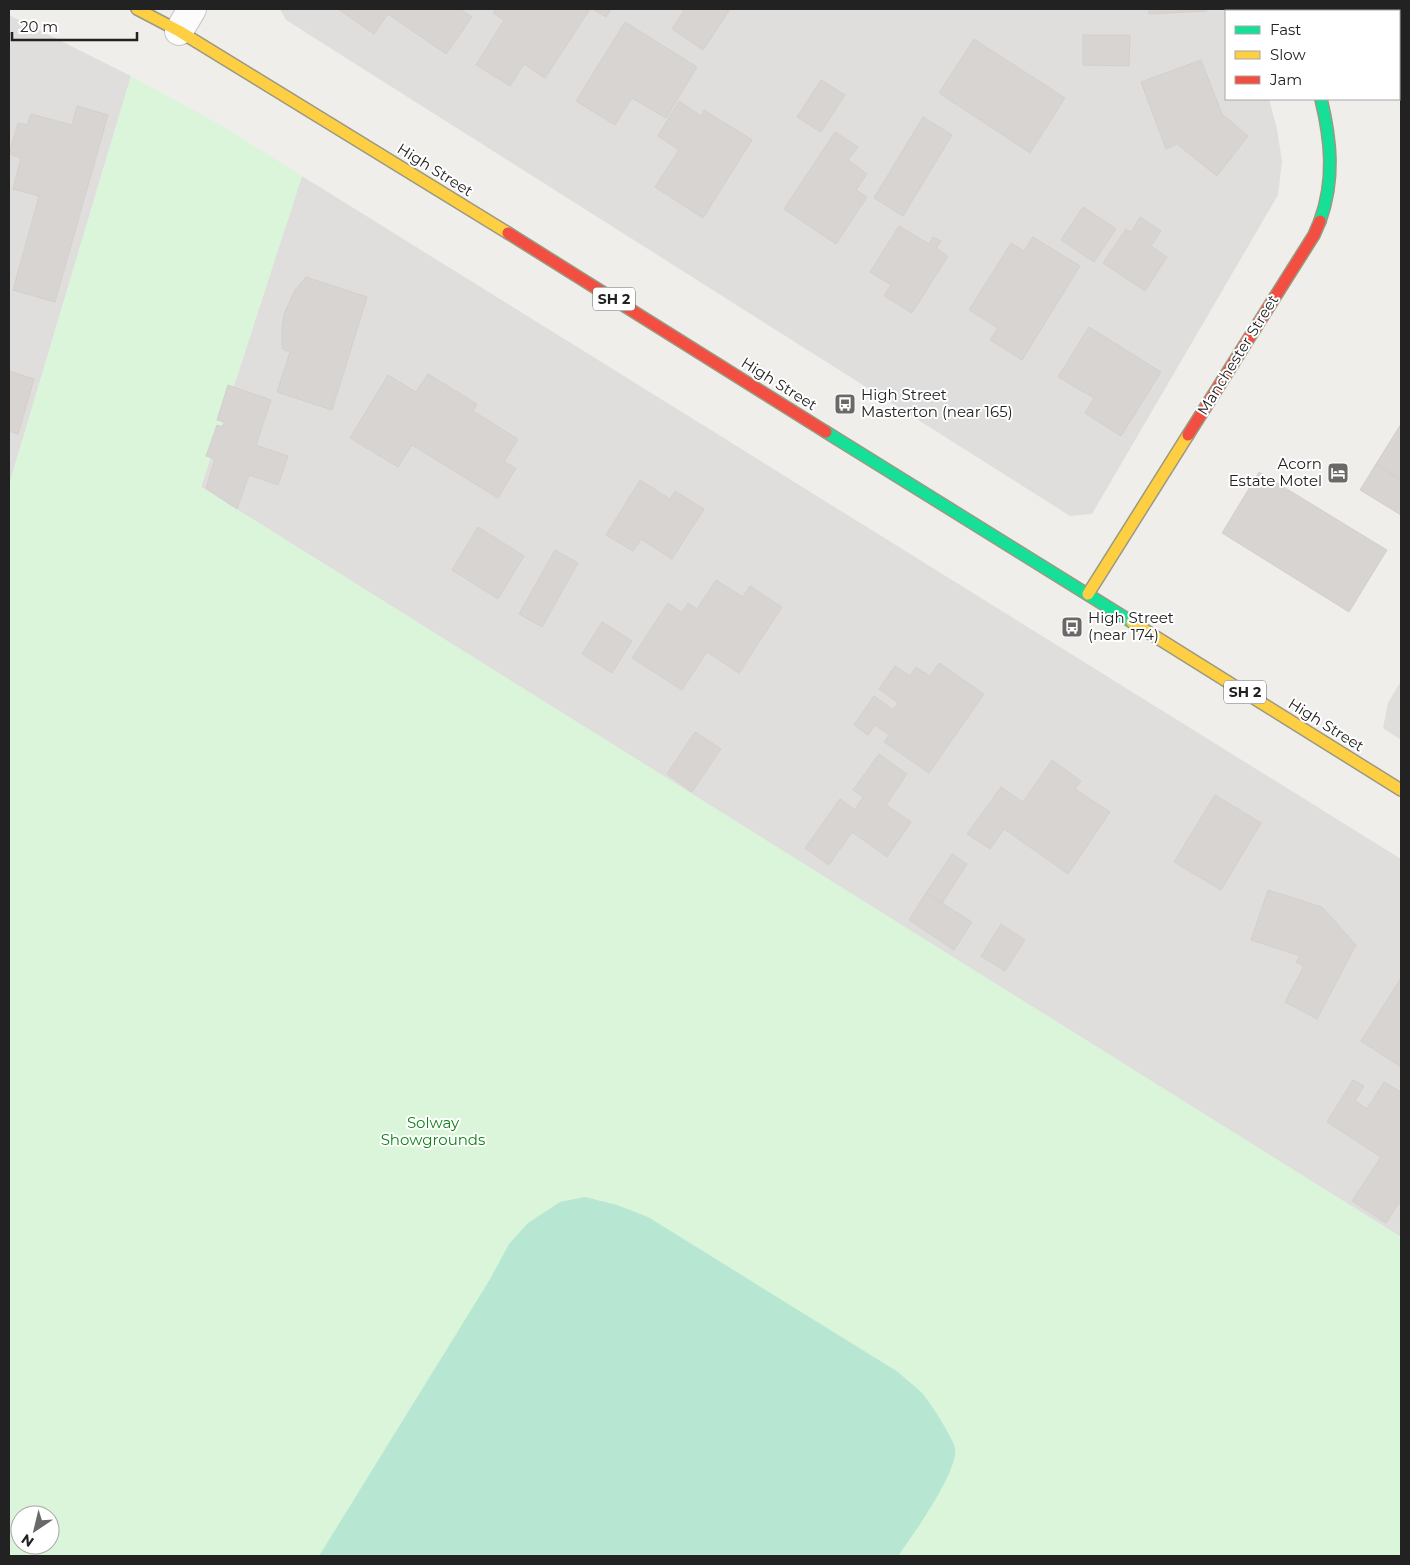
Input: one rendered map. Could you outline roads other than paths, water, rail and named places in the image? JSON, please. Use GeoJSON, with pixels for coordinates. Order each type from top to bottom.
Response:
{"type":"FeatureCollection","features":[{"type":"Feature","properties":{"kind":"main road","name":"High Street"},"geometry":{"type":"LineString","coordinates":[[137,9],[186,20],[485,219],[1401,790]]}},
{"type":"Feature","properties":{"kind":"main road","name":"Manchester Street"},"geometry":{"type":"LineString","coordinates":[[1088,594],[1314,235],[1326,202],[1331,171],[1329,128],[1321,100]]}},
{"type":"Feature","properties":{"kind":"place","name":"High Street Masterton (near 165)"},"geometry":{"type":"Point","coordinates":[845,404]}},
{"type":"Feature","properties":{"kind":"place","name":"Acorn Estate Motel"},"geometry":{"type":"Point","coordinates":[1338,473]}},
{"type":"Feature","properties":{"kind":"place","name":"High Street (near 174)"},"geometry":{"type":"Point","coordinates":[1072,627]}},
{"type":"Feature","properties":{"kind":"park label","name":"Solway Showgrounds"},"geometry":{"type":"Point","coordinates":[433,1132]}}]}
